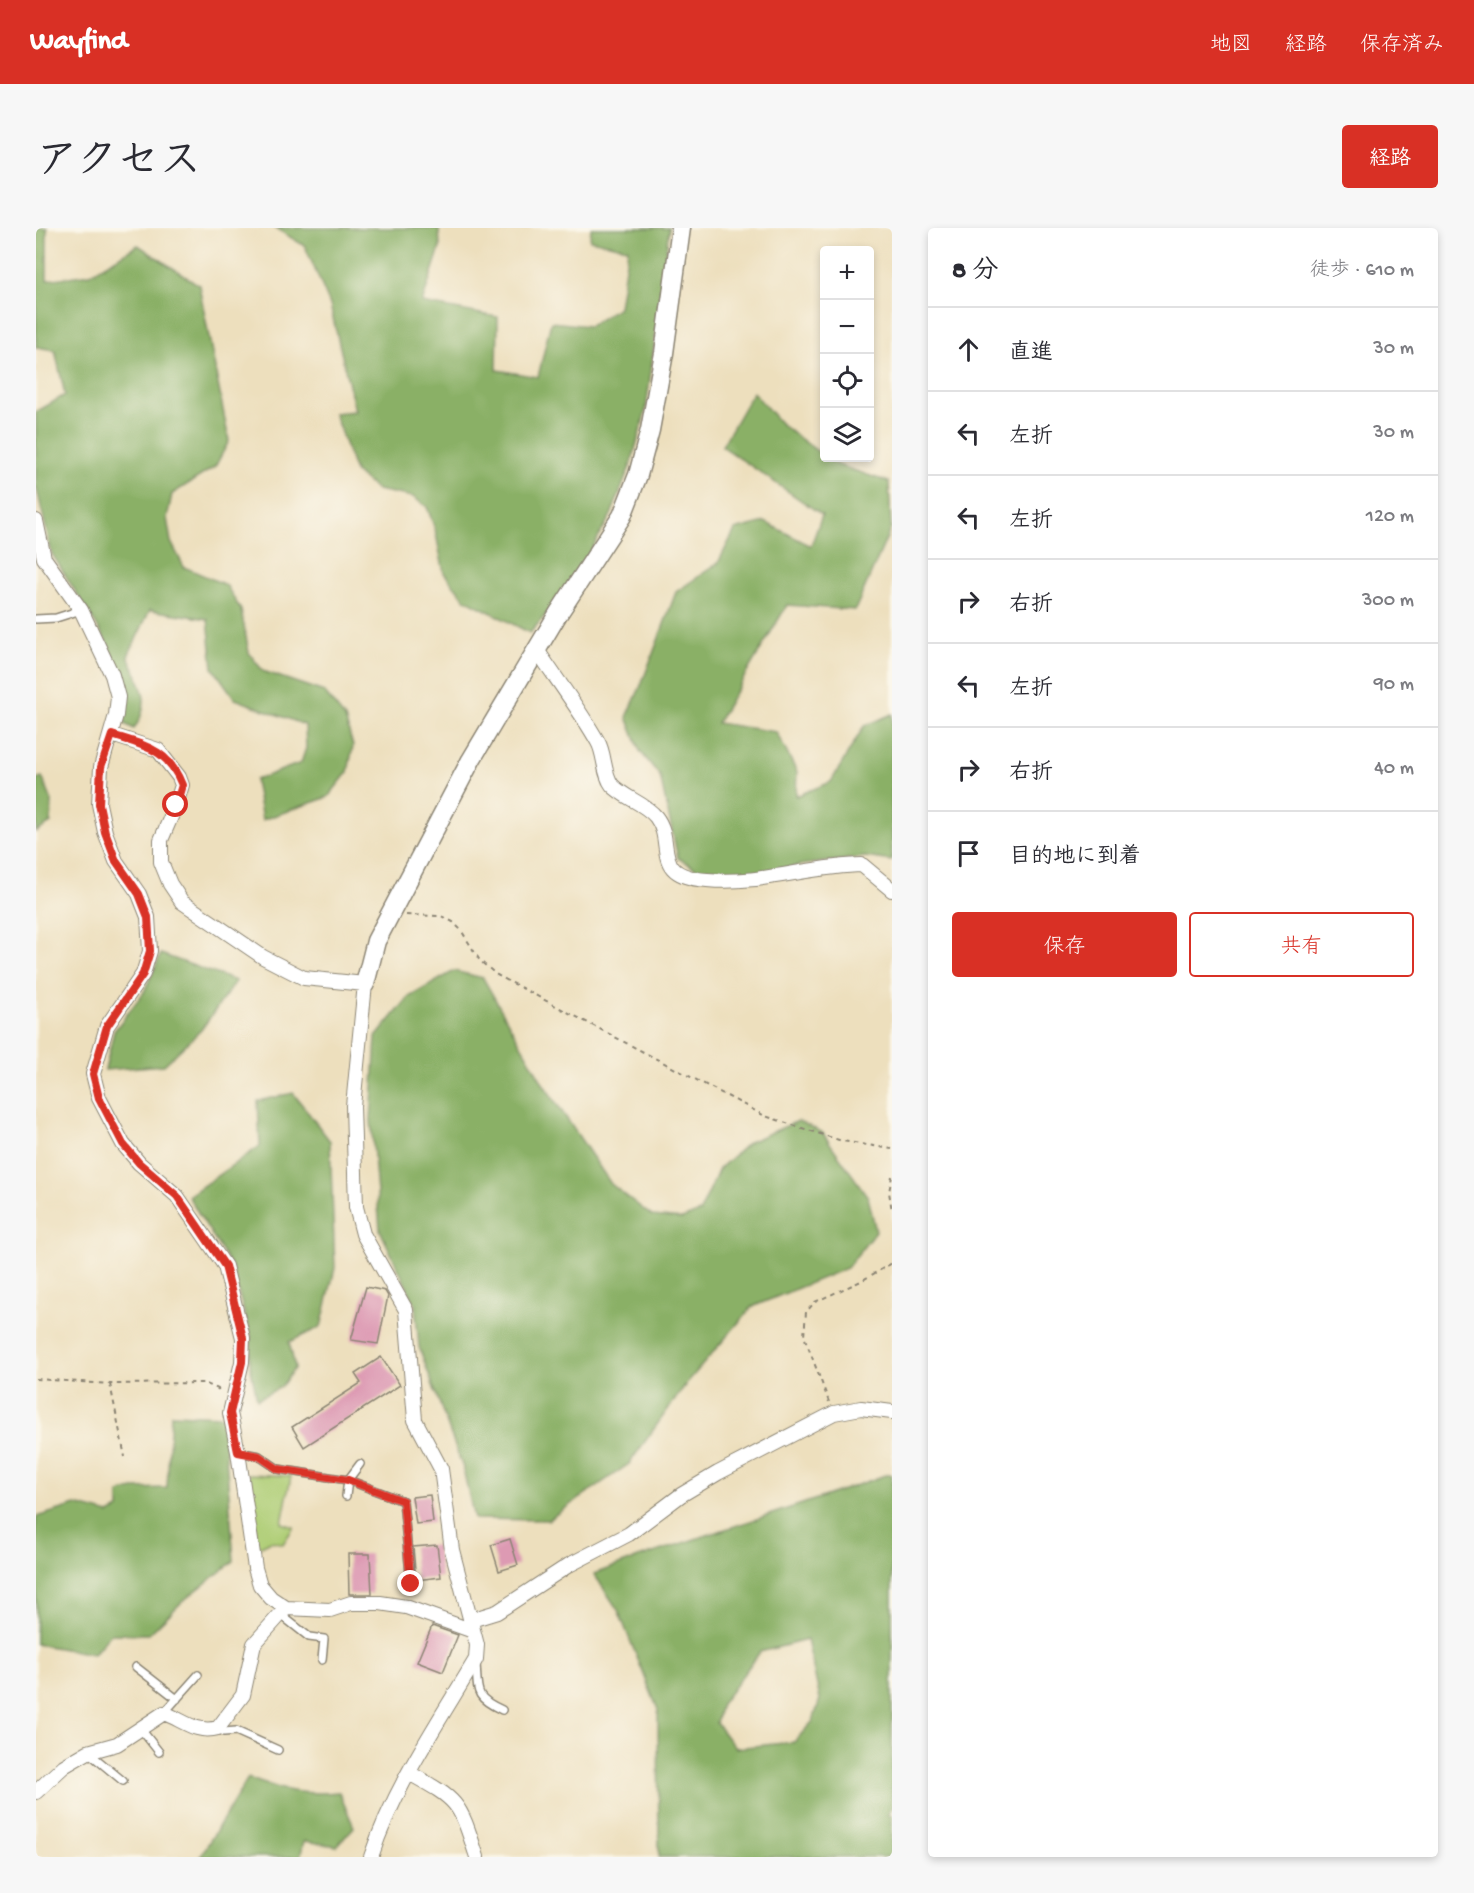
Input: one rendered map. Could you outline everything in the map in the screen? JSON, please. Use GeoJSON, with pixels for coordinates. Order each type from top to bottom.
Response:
{"type":"FeatureCollection","features":[{"type":"Feature","properties":{"kind":"street"},"geometry":{"type":"LineString","coordinates":[[371,1857],[378,1837],[409,1773],[476,1659],[477,1646],[452,1550],[441,1469],[416,1420],[406,1310],[363,1234],[356,1207],[353,1106],[365,984],[376,941],[471,760],[622,516],[638,474],[664,353],[681,228]]}},
{"type":"Feature","properties":{"kind":"street"},"geometry":{"type":"LineString","coordinates":[[36,521],[44,558],[81,610],[112,675],[118,697],[112,735],[101,767],[99,804],[105,832],[116,861],[139,894],[148,917],[150,951],[143,974],[107,1026],[93,1074],[107,1115],[123,1144],[139,1163],[177,1196],[225,1266],[243,1338],[242,1362],[230,1413],[255,1568],[260,1585],[283,1611]]}},
{"type":"Feature","properties":{"kind":"street"},"geometry":{"type":"LineString","coordinates":[[537,650],[599,744],[610,782],[620,793],[655,816],[661,827],[669,864],[681,873],[705,880],[758,881],[841,865],[862,865],[892,890]]}},
{"type":"Feature","properties":{"kind":"street"},"geometry":{"type":"LineString","coordinates":[[112,735],[158,750],[179,777],[182,785],[176,805],[160,840],[161,862],[170,884],[182,902],[263,957],[294,974],[321,981],[365,984]]}},
{"type":"Feature","properties":{"kind":"street"},"geometry":{"type":"LineString","coordinates":[[36,1792],[64,1766],[88,1752],[117,1744],[164,1713],[188,1726],[204,1730],[218,1728],[243,1695],[254,1644],[283,1611],[330,1610],[351,1603],[380,1604],[406,1607],[472,1625],[497,1612],[569,1565],[628,1534],[681,1495],[718,1473],[834,1413],[861,1408],[892,1413]]}},
{"type":"Feature","properties":{"kind":"street"},"geometry":{"type":"LineString","coordinates":[[409,1773],[446,1793],[460,1809],[477,1857]]}},
{"type":"Feature","properties":{"kind":"lane"},"geometry":{"type":"LineString","coordinates":[[36,619],[56,618],[81,610]]}},
{"type":"Feature","properties":{"kind":"lane"},"geometry":{"type":"LineString","coordinates":[[238,1452],[259,1456],[278,1469],[348,1480],[403,1501],[411,1584]]}},
{"type":"Feature","properties":{"kind":"lane"},"geometry":{"type":"LineString","coordinates":[[346,1496],[348,1480],[360,1464]]}},
{"type":"Feature","properties":{"kind":"lane"},"geometry":{"type":"LineString","coordinates":[[283,1611],[309,1637],[324,1639],[322,1660]]}},
{"type":"Feature","properties":{"kind":"lane"},"geometry":{"type":"LineString","coordinates":[[476,1659],[480,1696],[484,1702],[502,1710]]}},
{"type":"Feature","properties":{"kind":"lane"},"geometry":{"type":"LineString","coordinates":[[136,1667],[177,1699]]}},
{"type":"Feature","properties":{"kind":"lane"},"geometry":{"type":"LineString","coordinates":[[164,1713],[198,1676]]}},
{"type":"Feature","properties":{"kind":"lane"},"geometry":{"type":"LineString","coordinates":[[139,1728],[159,1752]]}},
{"type":"Feature","properties":{"kind":"lane"},"geometry":{"type":"LineString","coordinates":[[218,1728],[224,1732],[236,1731],[278,1750]]}},
{"type":"Feature","properties":{"kind":"lane"},"geometry":{"type":"LineString","coordinates":[[88,1752],[123,1782]]}},
{"type":"Feature","properties":{"kind":"path"},"geometry":{"type":"LineString","coordinates":[[391,915],[441,916],[453,921],[480,961],[497,975],[765,1116],[842,1142],[892,1149]]}},
{"type":"Feature","properties":{"kind":"path"},"geometry":{"type":"LineString","coordinates":[[892,1176],[889,1192],[892,1211]]}},
{"type":"Feature","properties":{"kind":"path"},"geometry":{"type":"LineString","coordinates":[[834,1413],[804,1336],[806,1312],[815,1302],[861,1281],[892,1263]]}},
{"type":"Feature","properties":{"kind":"path"},"geometry":{"type":"LineString","coordinates":[[36,1379],[110,1384],[204,1383],[218,1389],[230,1413]]}},
{"type":"Feature","properties":{"kind":"path"},"geometry":{"type":"LineString","coordinates":[[110,1384],[125,1457]]}},
{"type":"Feature","properties":{"kind":"green space"},"geometry":{"type":"Polygon","coordinates":[[[36,228],[47,228],[47,280],[90,274],[138,245],[199,285],[229,441],[215,467],[172,494],[167,518],[171,542],[184,567],[226,585],[241,610],[249,653],[263,671],[324,692],[345,718],[353,746],[348,772],[328,797],[262,820],[255,780],[301,763],[306,748],[305,725],[235,699],[213,668],[208,619],[150,610],[128,656],[143,692],[143,709],[134,729],[125,724],[126,691],[107,642],[52,554],[36,485],[36,412],[65,395],[55,350],[36,347],[36,228]]]}},
{"type":"Feature","properties":{"kind":"green space"},"geometry":{"type":"Polygon","coordinates":[[[275,228],[439,228],[440,248],[422,303],[498,317],[497,370],[538,377],[551,322],[589,326],[619,307],[628,248],[590,240],[591,228],[669,228],[646,410],[631,464],[611,515],[570,587],[530,633],[465,599],[444,573],[435,529],[427,507],[413,497],[377,490],[355,472],[334,413],[355,411],[330,305],[305,246],[275,228]]]}},
{"type":"Feature","properties":{"kind":"green space"},"geometry":{"type":"Polygon","coordinates":[[[753,392],[782,425],[820,453],[820,462],[832,462],[889,482],[891,528],[855,610],[787,605],[717,723],[776,732],[797,772],[796,796],[831,782],[864,726],[892,714],[892,861],[865,857],[801,865],[750,876],[702,872],[678,858],[660,776],[640,751],[627,717],[676,592],[718,563],[735,530],[765,522],[811,546],[822,515],[722,446],[753,392]]]}},
{"type":"Feature","properties":{"kind":"green space"},"geometry":{"type":"Polygon","coordinates":[[[42,777],[52,801],[51,823],[36,832],[36,779],[42,777]]]}},
{"type":"Feature","properties":{"kind":"green space"},"geometry":{"type":"Polygon","coordinates":[[[161,954],[236,981],[201,1030],[164,1065],[105,1070],[114,1031],[144,992],[161,954]]]}},
{"type":"Feature","properties":{"kind":"green space"},"geometry":{"type":"Polygon","coordinates":[[[454,971],[483,978],[544,1085],[611,1184],[652,1216],[682,1219],[700,1212],[719,1169],[749,1142],[798,1121],[822,1132],[868,1197],[876,1231],[847,1268],[752,1307],[686,1384],[629,1464],[548,1520],[474,1519],[463,1468],[419,1347],[415,1304],[380,1230],[371,1120],[376,1037],[409,997],[454,971]]]}},
{"type":"Feature","properties":{"kind":"green space"},"geometry":{"type":"Polygon","coordinates":[[[293,1093],[330,1141],[335,1268],[321,1327],[289,1342],[295,1367],[281,1387],[257,1399],[250,1364],[251,1337],[231,1266],[188,1196],[260,1146],[258,1101],[293,1093]]]}},
{"type":"Feature","properties":{"kind":"green space"},"geometry":{"type":"Polygon","coordinates":[[[171,1414],[223,1416],[234,1561],[183,1601],[149,1634],[111,1634],[93,1654],[36,1644],[36,1517],[76,1505],[109,1514],[119,1509],[119,1493],[133,1489],[167,1488],[171,1414]]]}},
{"type":"Feature","properties":{"kind":"green space"},"geometry":{"type":"Polygon","coordinates":[[[249,1474],[291,1476],[282,1523],[294,1527],[283,1544],[271,1541],[257,1548],[249,1474]]]}},
{"type":"Feature","properties":{"kind":"green space"},"geometry":{"type":"Polygon","coordinates":[[[885,1475],[892,1475],[892,1806],[888,1815],[892,1815],[892,1857],[659,1857],[658,1710],[618,1610],[594,1574],[885,1475]],[[807,1640],[760,1652],[721,1704],[716,1723],[735,1748],[794,1742],[813,1721],[820,1699],[807,1640]]]}},
{"type":"Feature","properties":{"kind":"green space"},"geometry":{"type":"Polygon","coordinates":[[[248,1778],[292,1791],[339,1792],[354,1827],[337,1846],[304,1841],[300,1857],[200,1857],[248,1778]]]}},
{"type":"Feature","properties":{"kind":"building"},"geometry":{"type":"Polygon","coordinates":[[[366,1287],[385,1291],[388,1296],[378,1344],[351,1340],[366,1287]]]}},
{"type":"Feature","properties":{"kind":"building"},"geometry":{"type":"Polygon","coordinates":[[[381,1357],[400,1385],[304,1447],[292,1427],[361,1383],[355,1374],[381,1357]]]}},
{"type":"Feature","properties":{"kind":"building"},"geometry":{"type":"Polygon","coordinates":[[[430,1495],[433,1522],[416,1524],[412,1497],[430,1495]]]}},
{"type":"Feature","properties":{"kind":"building"},"geometry":{"type":"Polygon","coordinates":[[[510,1539],[518,1565],[499,1571],[491,1545],[510,1539]]]}},
{"type":"Feature","properties":{"kind":"building"},"geometry":{"type":"Polygon","coordinates":[[[437,1545],[441,1577],[416,1580],[413,1547],[437,1545]]]}},
{"type":"Feature","properties":{"kind":"building"},"geometry":{"type":"Polygon","coordinates":[[[348,1554],[370,1554],[372,1594],[349,1594],[348,1554]]]}},
{"type":"Feature","properties":{"kind":"building"},"geometry":{"type":"Polygon","coordinates":[[[432,1626],[458,1635],[443,1672],[417,1662],[432,1626]]]}},
{"type":"Feature","properties":{"kind":"route"},"geometry":{"type":"LineString","coordinates":[[176,805],[182,785],[169,761],[158,750],[112,735],[101,767],[99,804],[105,832],[116,861],[139,894],[148,917],[150,951],[143,974],[107,1026],[93,1074],[99,1098],[110,1123],[123,1144],[139,1163],[177,1196],[225,1266],[243,1338],[242,1362],[230,1413],[238,1452],[259,1456],[278,1469],[348,1480],[403,1501],[411,1584]]}}]}
